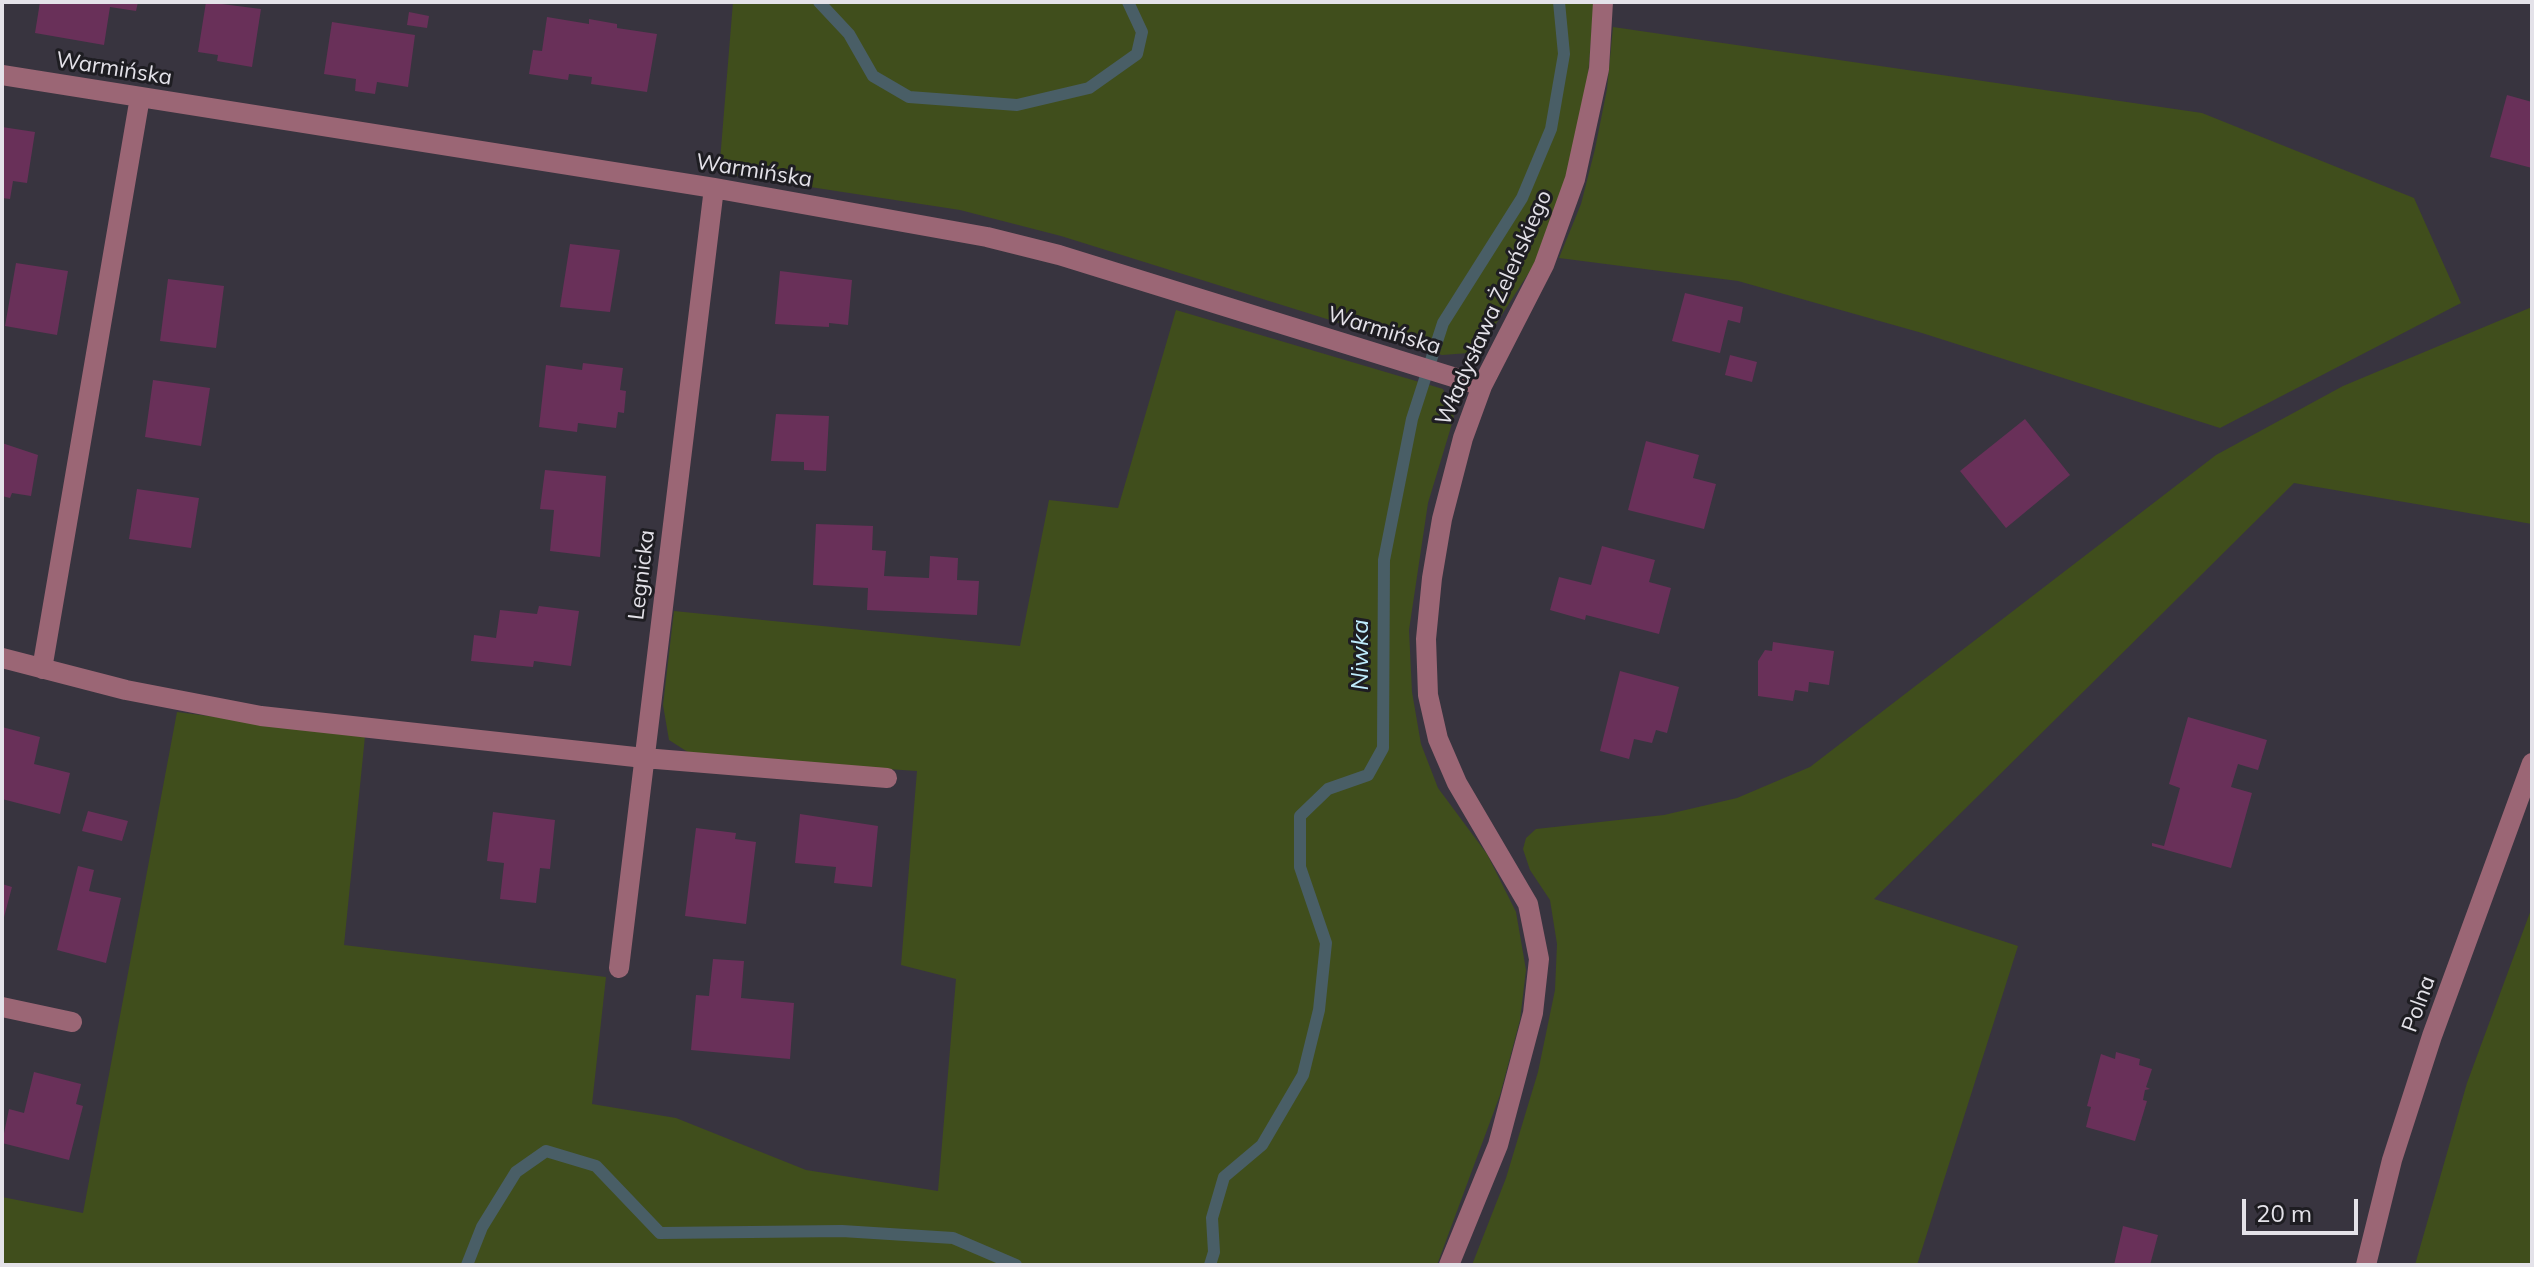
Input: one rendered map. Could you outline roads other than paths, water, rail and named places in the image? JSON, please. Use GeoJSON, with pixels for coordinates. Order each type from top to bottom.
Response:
{"type":"FeatureCollection","features":[{"type":"Feature","properties":{"kind":"street","name":"Władysława Żeleńskiego"},"geometry":{"type":"LineString","coordinates":[[1449,1265],[1498,1145],[1533,1013],[1539,959],[1528,904],[1457,783],[1438,739],[1428,695],[1426,639],[1439,534],[1463,438],[1482,386],[1544,265],[1575,179],[1599,69],[1603,2]]}},
{"type":"Feature","properties":{"kind":"street","name":"Warmińska"},"geometry":{"type":"LineString","coordinates":[[2,75],[907,221],[1030,248],[1482,386]]}},
{"type":"Feature","properties":{"kind":"street"},"geometry":{"type":"LineString","coordinates":[[42,669],[140,97]]}},
{"type":"Feature","properties":{"kind":"street","name":"Legnicka"},"geometry":{"type":"LineString","coordinates":[[619,968],[714,188]]}},
{"type":"Feature","properties":{"kind":"street"},"geometry":{"type":"LineString","coordinates":[[2,658],[248,715],[644,758],[887,778]]}},
{"type":"Feature","properties":{"kind":"street","name":"Polna"},"geometry":{"type":"LineString","coordinates":[[2366,1265],[2392,1160],[2428,1050],[2532,763]]}},
{"type":"Feature","properties":{"kind":"street"},"geometry":{"type":"LineString","coordinates":[[2,1007],[72,1022]]}},
{"type":"Feature","properties":{"kind":"waterway"},"geometry":{"type":"LineString","coordinates":[[819,2],[849,34],[873,76],[909,97],[1017,105],[1089,88],[1137,54],[1142,32],[1128,2]]}},
{"type":"Feature","properties":{"kind":"waterway","name":"Niwka"},"geometry":{"type":"LineString","coordinates":[[1210,1265],[1214,1252],[1212,1218],[1224,1177],[1262,1145],[1303,1075],[1319,1010],[1326,943],[1300,867],[1300,816],[1328,789],[1368,775],[1383,748],[1384,560],[1412,419],[1443,323],[1522,198],[1551,129],[1564,54],[1559,2]]}},
{"type":"Feature","properties":{"kind":"waterway"},"geometry":{"type":"LineString","coordinates":[[467,1265],[482,1227],[516,1172],[546,1151],[596,1166],[660,1233],[842,1231],[953,1238],[1016,1265]]}}]}
